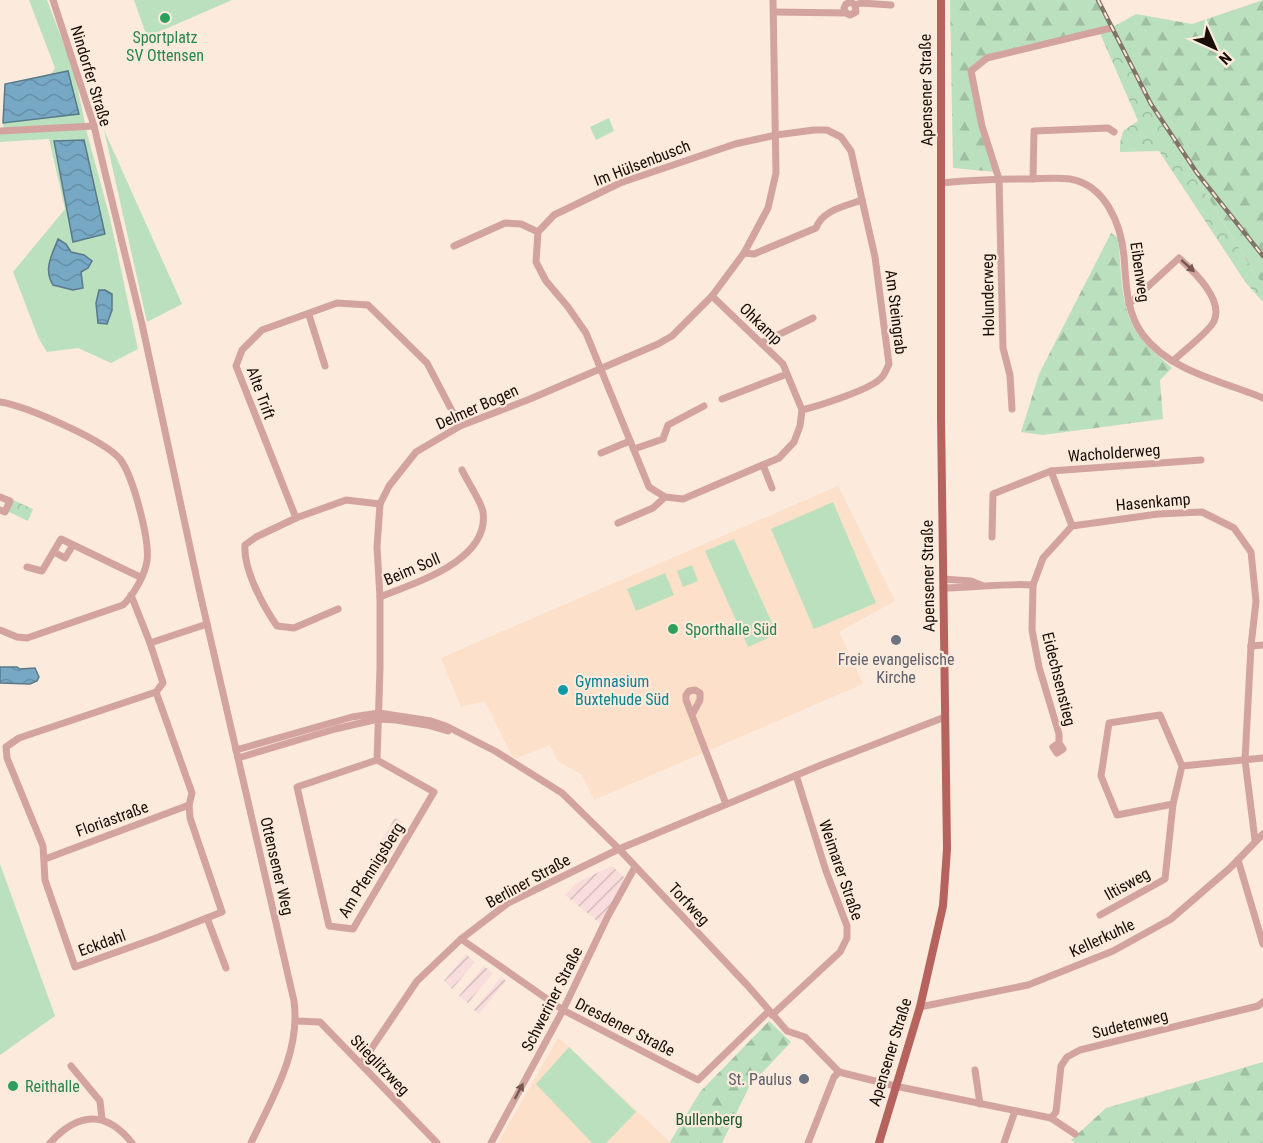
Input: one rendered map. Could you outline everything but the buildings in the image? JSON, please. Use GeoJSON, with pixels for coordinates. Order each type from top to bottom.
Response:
{"type":"FeatureCollection","features":[{"type":"Feature","properties":{"kind":"main road","name":"Apensener Straße"},"geometry":{"type":"LineString","coordinates":[[879,1143],[920,1007],[943,906],[948,849],[941,417],[941,0]]}},
{"type":"Feature","properties":{"kind":"street","name":"Nindorfer Straße"},"geometry":{"type":"LineString","coordinates":[[53,0],[94,126],[142,324],[199,589]]}},
{"type":"Feature","properties":{"kind":"street","name":"Delmer Bogen"},"geometry":{"type":"LineString","coordinates":[[379,716],[380,597],[377,547],[380,504],[389,486],[416,452],[460,426],[602,369],[672,336],[712,296],[744,253],[768,208],[776,173],[773,0]]}},
{"type":"Feature","properties":{"kind":"street"},"geometry":{"type":"LineString","coordinates":[[774,12],[846,13],[850,15],[855,14],[857,9],[855,4],[891,5]]}},
{"type":"Feature","properties":{"kind":"street","name":"Holunderweg"},"geometry":{"type":"LineString","coordinates":[[1012,409],[1010,375],[1003,348],[999,179],[982,126],[971,72],[987,58],[1111,28]]}},
{"type":"Feature","properties":{"kind":"street"},"geometry":{"type":"LineString","coordinates":[[0,131],[94,126]]}},
{"type":"Feature","properties":{"kind":"street"},"geometry":{"type":"LineString","coordinates":[[1033,179],[1034,131],[1107,128],[1114,132]]}},
{"type":"Feature","properties":{"kind":"street","name":"Am Steingrab"},"geometry":{"type":"LineString","coordinates":[[776,135],[827,130],[841,137],[851,151],[875,257],[889,364],[881,379],[818,406],[802,410]]}},
{"type":"Feature","properties":{"kind":"street","name":"Im Hülsenbusch"},"geometry":{"type":"LineString","coordinates":[[538,232],[554,215],[620,183],[735,144],[776,135]]}},
{"type":"Feature","properties":{"kind":"street","name":"Eibenweg"},"geometry":{"type":"LineString","coordinates":[[942,183],[999,179],[1070,179],[1097,192],[1110,208],[1122,237],[1129,304],[1134,320],[1143,335],[1173,361],[1211,379],[1263,398]]}},
{"type":"Feature","properties":{"kind":"street"},"geometry":{"type":"LineString","coordinates":[[744,253],[754,254],[816,228],[827,213],[862,200]]}},
{"type":"Feature","properties":{"kind":"street"},"geometry":{"type":"LineString","coordinates":[[454,246],[505,223],[521,224],[538,232],[536,262],[546,281],[586,333],[649,487],[665,498],[683,499],[779,458],[794,442],[800,426],[802,410]]}},
{"type":"Feature","properties":{"kind":"street"},"geometry":{"type":"LineString","coordinates":[[1129,304],[1179,258],[1202,278],[1217,309],[1214,322],[1173,361]]}},
{"type":"Feature","properties":{"kind":"street","name":"Ohkamp"},"geometry":{"type":"LineString","coordinates":[[712,296],[783,364],[802,410]]}},
{"type":"Feature","properties":{"kind":"street","name":"Alte Trift"},"geometry":{"type":"LineString","coordinates":[[296,518],[236,366],[242,350],[262,330],[338,303],[368,305],[427,363],[460,426]]}},
{"type":"Feature","properties":{"kind":"street"},"geometry":{"type":"LineString","coordinates":[[309,315],[325,366]]}},
{"type":"Feature","properties":{"kind":"street"},"geometry":{"type":"LineString","coordinates":[[761,343],[813,318]]}},
{"type":"Feature","properties":{"kind":"street"},"geometry":{"type":"LineString","coordinates":[[722,399],[787,374]]}},
{"type":"Feature","properties":{"kind":"street"},"geometry":{"type":"LineString","coordinates":[[0,402],[22,407],[112,451],[120,459],[131,481],[148,548],[147,563],[131,595],[123,605],[27,638],[17,637],[0,630]]}},
{"type":"Feature","properties":{"kind":"street"},"geometry":{"type":"LineString","coordinates":[[634,449],[663,439],[668,425],[704,406]]}},
{"type":"Feature","properties":{"kind":"street"},"geometry":{"type":"LineString","coordinates":[[601,453],[630,441]]}},
{"type":"Feature","properties":{"kind":"street","name":"Wacholderweg"},"geometry":{"type":"LineString","coordinates":[[1072,526],[1051,471],[1201,460]]}},
{"type":"Feature","properties":{"kind":"street"},"geometry":{"type":"LineString","coordinates":[[763,465],[772,488]]}},
{"type":"Feature","properties":{"kind":"street","name":"Beim Soll"},"geometry":{"type":"LineString","coordinates":[[380,597],[450,568],[464,557],[474,544],[481,530],[483,511],[462,470]]}},
{"type":"Feature","properties":{"kind":"street"},"geometry":{"type":"LineString","coordinates":[[992,537],[993,494],[1051,471]]}},
{"type":"Feature","properties":{"kind":"street"},"geometry":{"type":"LineString","coordinates":[[0,497],[10,501],[3,511]]}},
{"type":"Feature","properties":{"kind":"street"},"geometry":{"type":"LineString","coordinates":[[618,523],[653,508],[665,498]]}},
{"type":"Feature","properties":{"kind":"street"},"geometry":{"type":"LineString","coordinates":[[338,609],[294,628],[277,626],[266,610],[244,557],[245,545],[256,537],[296,518],[346,500],[380,504]]}},
{"type":"Feature","properties":{"kind":"street","name":"Hasenkamp"},"geometry":{"type":"LineString","coordinates":[[1072,526],[1158,514],[1202,512],[1234,528],[1251,552],[1256,601],[1251,646],[1245,760],[1255,840]]}},
{"type":"Feature","properties":{"kind":"street"},"geometry":{"type":"LineString","coordinates":[[943,584],[970,588],[981,585],[1033,585],[1043,558],[1072,526]]}},
{"type":"Feature","properties":{"kind":"street"},"geometry":{"type":"LineString","coordinates":[[27,567],[42,571],[61,539],[140,577]]}},
{"type":"Feature","properties":{"kind":"street"},"geometry":{"type":"LineString","coordinates":[[54,552],[65,558],[73,545]]}},
{"type":"Feature","properties":{"kind":"street","name":"Eidechsenstieg"},"geometry":{"type":"LineString","coordinates":[[1033,585],[1032,630],[1039,667],[1059,734],[1059,743]]}},
{"type":"Feature","properties":{"kind":"street","name":"Ottensener Weg"},"geometry":{"type":"LineString","coordinates":[[199,589],[297,1021],[287,1065],[250,1143]]}},
{"type":"Feature","properties":{"kind":"street"},"geometry":{"type":"LineString","coordinates":[[131,595],[163,683],[156,692],[192,793],[189,805],[190,818],[222,912],[207,918],[226,968]]}},
{"type":"Feature","properties":{"kind":"street"},"geometry":{"type":"LineString","coordinates":[[150,643],[207,624]]}},
{"type":"Feature","properties":{"kind":"street"},"geometry":{"type":"LineString","coordinates":[[1251,646],[1263,645]]}},
{"type":"Feature","properties":{"kind":"street","name":"Eckdahl"},"geometry":{"type":"LineString","coordinates":[[156,692],[19,738],[6,747],[7,758],[43,846],[45,880],[75,967],[207,918]]}},
{"type":"Feature","properties":{"kind":"street"},"geometry":{"type":"LineString","coordinates":[[692,715],[726,804]]}},
{"type":"Feature","properties":{"kind":"street"},"geometry":{"type":"LineString","coordinates":[[1160,715],[1182,766],[1173,804],[1117,815],[1101,776],[1108,723],[1160,715]]}},
{"type":"Feature","properties":{"kind":"street"},"geometry":{"type":"LineString","coordinates":[[377,760],[379,716]]}},
{"type":"Feature","properties":{"kind":"street","name":"Torfweg"},"geometry":{"type":"LineString","coordinates":[[237,754],[379,716],[461,734],[495,752],[562,794],[619,849],[787,1031],[805,1037],[839,1072]]}},
{"type":"Feature","properties":{"kind":"street","name":"Berliner Straße"},"geometry":{"type":"LineString","coordinates":[[361,1064],[417,981],[461,939],[496,910],[619,849],[796,775],[945,717]]}},
{"type":"Feature","properties":{"kind":"street"},"geometry":{"type":"LineString","coordinates":[[1182,766],[1263,758]]}},
{"type":"Feature","properties":{"kind":"street","name":"Am Pfennigsberg"},"geometry":{"type":"LineString","coordinates":[[377,760],[434,792],[353,929],[329,926],[297,787],[377,760]]}},
{"type":"Feature","properties":{"kind":"street","name":"Weimarer Straße"},"geometry":{"type":"LineString","coordinates":[[771,1013],[840,952],[848,938],[847,926],[826,871],[796,775]]}},
{"type":"Feature","properties":{"kind":"street","name":"Iltisweg"},"geometry":{"type":"LineString","coordinates":[[1100,915],[1165,879],[1173,804]]}},
{"type":"Feature","properties":{"kind":"street","name":"Floriastraße"},"geometry":{"type":"LineString","coordinates":[[45,859],[189,805]]}},
{"type":"Feature","properties":{"kind":"street","name":"Kellerkuhle"},"geometry":{"type":"LineString","coordinates":[[920,1007],[1028,985],[1113,951],[1171,919],[1238,860],[1263,834]]}},
{"type":"Feature","properties":{"kind":"street"},"geometry":{"type":"LineString","coordinates":[[1238,860],[1263,944]]}},
{"type":"Feature","properties":{"kind":"street","name":"Schweriner Straße"},"geometry":{"type":"LineString","coordinates":[[491,1143],[563,1010],[608,916],[635,867]]}},
{"type":"Feature","properties":{"kind":"street","name":"Dresdener Straße"},"geometry":{"type":"LineString","coordinates":[[461,939],[563,1010],[699,1080],[771,1013]]}},
{"type":"Feature","properties":{"kind":"street","name":"Sudetenweg"},"geometry":{"type":"LineString","coordinates":[[1051,1118],[1056,1113],[1061,1066],[1066,1057],[1080,1050],[1258,1006],[1263,1002]]}},
{"type":"Feature","properties":{"kind":"street","name":"Stieglitzweg"},"geometry":{"type":"LineString","coordinates":[[297,1021],[320,1022],[436,1143]]}},
{"type":"Feature","properties":{"kind":"street"},"geometry":{"type":"LineString","coordinates":[[71,1066],[100,1101],[102,1119]]}},
{"type":"Feature","properties":{"kind":"street"},"geometry":{"type":"LineString","coordinates":[[975,1070],[980,1104]]}},
{"type":"Feature","properties":{"kind":"street"},"geometry":{"type":"LineString","coordinates":[[808,1143],[834,1077],[839,1072],[895,1086],[1051,1118],[1075,1134]]}},
{"type":"Feature","properties":{"kind":"street"},"geometry":{"type":"LineString","coordinates":[[1004,1143],[1015,1111]]}},
{"type":"Feature","properties":{"kind":"street"},"geometry":{"type":"LineString","coordinates":[[50,1143],[64,1129],[77,1122],[102,1119],[122,1130],[132,1143]]}},
{"type":"Feature","properties":{"kind":"shaded area"},"geometry":{"type":"Polygon","coordinates":[[[838,486],[895,601],[839,632],[863,684],[594,800],[582,775],[558,761],[550,745],[517,758],[512,756],[485,701],[461,707],[441,658],[838,486]]]}},
{"type":"Feature","properties":{"kind":"shaded area"},"geometry":{"type":"Polygon","coordinates":[[[395,818],[403,822],[385,851],[377,847],[395,818]]]}},
{"type":"Feature","properties":{"kind":"shaded area"},"geometry":{"type":"Polygon","coordinates":[[[612,866],[625,878],[601,924],[565,895],[576,883],[612,866]]]}},
{"type":"Feature","properties":{"kind":"shaded area"},"geometry":{"type":"Polygon","coordinates":[[[466,954],[475,962],[452,989],[444,981],[466,954]]]}},
{"type":"Feature","properties":{"kind":"shaded area"},"geometry":{"type":"Polygon","coordinates":[[[484,966],[493,973],[468,1003],[459,996],[484,966]]]}},
{"type":"Feature","properties":{"kind":"shaded area"},"geometry":{"type":"Polygon","coordinates":[[[501,977],[506,981],[479,1014],[474,1010],[501,977]]]}},
{"type":"Feature","properties":{"kind":"shaded area"},"geometry":{"type":"Polygon","coordinates":[[[558,1038],[569,1047],[671,1143],[498,1143],[558,1038]]]}},
{"type":"Feature","properties":{"kind":"green space"},"geometry":{"type":"Polygon","coordinates":[[[29,0],[47,0],[74,71],[87,133],[110,218],[138,349],[111,363],[78,348],[47,352],[39,339],[13,272],[65,209],[49,139],[0,142],[0,131],[3,130],[5,84],[49,77],[55,68],[29,0]]]}},
{"type":"Feature","properties":{"kind":"green space","name":"Sportplatz SV Ottensen"},"geometry":{"type":"Polygon","coordinates":[[[134,0],[232,0],[147,37],[134,0]]]}},
{"type":"Feature","properties":{"kind":"green space"},"geometry":{"type":"Polygon","coordinates":[[[950,0],[1098,0],[1111,28],[987,58],[971,71],[996,172],[953,168],[950,0]]]}},
{"type":"Feature","properties":{"kind":"green space"},"geometry":{"type":"Polygon","coordinates":[[[1263,0],[1263,284],[1151,104],[1111,28],[1136,14],[1192,24],[1263,0]]]}},
{"type":"Feature","properties":{"kind":"green space"},"geometry":{"type":"Polygon","coordinates":[[[1111,28],[1151,104],[1263,284],[1263,302],[1246,283],[1159,151],[1120,152],[1123,131],[1138,121],[1099,31],[1111,28]]]}},
{"type":"Feature","properties":{"kind":"green space"},"geometry":{"type":"Polygon","coordinates":[[[609,118],[614,131],[596,140],[590,127],[609,118]]]}},
{"type":"Feature","properties":{"kind":"green space"},"geometry":{"type":"Polygon","coordinates":[[[104,130],[182,304],[147,322],[104,130]]]}},
{"type":"Feature","properties":{"kind":"green space"},"geometry":{"type":"Polygon","coordinates":[[[1111,233],[1118,238],[1123,290],[1129,316],[1141,338],[1172,368],[1160,380],[1163,419],[1043,435],[1021,432],[1039,374],[1111,233]]]}},
{"type":"Feature","properties":{"kind":"green space"},"geometry":{"type":"Polygon","coordinates":[[[13,500],[33,509],[28,521],[7,511],[13,500]]]}},
{"type":"Feature","properties":{"kind":"green space"},"geometry":{"type":"Polygon","coordinates":[[[833,502],[876,603],[814,629],[771,529],[833,502]]]}},
{"type":"Feature","properties":{"kind":"green space"},"geometry":{"type":"Polygon","coordinates":[[[734,539],[777,634],[748,647],[705,551],[734,539]]]}},
{"type":"Feature","properties":{"kind":"green space"},"geometry":{"type":"Polygon","coordinates":[[[692,565],[698,581],[683,587],[677,571],[692,565]]]}},
{"type":"Feature","properties":{"kind":"green space"},"geometry":{"type":"Polygon","coordinates":[[[665,573],[674,595],[636,611],[627,589],[665,573]]]}},
{"type":"Feature","properties":{"kind":"green space"},"geometry":{"type":"Polygon","coordinates":[[[0,864],[55,1016],[0,1055],[0,864]]]}},
{"type":"Feature","properties":{"kind":"green space","name":"Bullenberg"},"geometry":{"type":"Polygon","coordinates":[[[769,1021],[791,1042],[749,1087],[722,1143],[671,1143],[700,1092],[769,1021]]]}},
{"type":"Feature","properties":{"kind":"green space"},"geometry":{"type":"Polygon","coordinates":[[[569,1047],[636,1112],[606,1143],[592,1143],[536,1084],[569,1047]]]}},
{"type":"Feature","properties":{"kind":"green space"},"geometry":{"type":"Polygon","coordinates":[[[1263,1062],[1263,1143],[1076,1143],[1071,1140],[1106,1108],[1263,1062]]]}},
{"type":"Feature","properties":{"kind":"water"},"geometry":{"type":"Polygon","coordinates":[[[68,71],[79,114],[3,123],[5,84],[68,71]]]}},
{"type":"Feature","properties":{"kind":"water"},"geometry":{"type":"Polygon","coordinates":[[[84,140],[105,234],[73,242],[54,141],[84,140]]]}},
{"type":"Feature","properties":{"kind":"water"},"geometry":{"type":"Polygon","coordinates":[[[58,239],[66,244],[71,252],[84,255],[92,261],[88,268],[81,272],[83,288],[73,290],[53,285],[49,268],[58,239]]]}},
{"type":"Feature","properties":{"kind":"water"},"geometry":{"type":"Polygon","coordinates":[[[99,290],[112,294],[112,310],[107,324],[98,323],[96,303],[99,290]]]}},
{"type":"Feature","properties":{"kind":"water"},"geometry":{"type":"Polygon","coordinates":[[[0,667],[35,668],[39,677],[37,681],[30,684],[0,683],[0,667]]]}},
{"type":"Feature","properties":{"kind":"railway"},"geometry":{"type":"LineString","coordinates":[[1098,0],[1151,104],[1197,173],[1263,256]]}},
{"type":"Feature","properties":{"kind":"place","name":"Sportplatz SV Ottensen"},"geometry":{"type":"Point","coordinates":[165,18]}},
{"type":"Feature","properties":{"kind":"place","name":"Sporthalle Süd"},"geometry":{"type":"Point","coordinates":[673,629]}},
{"type":"Feature","properties":{"kind":"place","name":"Freie evangelische Kirche"},"geometry":{"type":"Point","coordinates":[896,640]}},
{"type":"Feature","properties":{"kind":"place","name":"Gymnasium Buxtehude Süd"},"geometry":{"type":"Point","coordinates":[563,690]}},
{"type":"Feature","properties":{"kind":"place","name":"St. Paulus"},"geometry":{"type":"Point","coordinates":[804,1079]}},
{"type":"Feature","properties":{"kind":"place","name":"Reithalle"},"geometry":{"type":"Point","coordinates":[13,1086]}}]}
